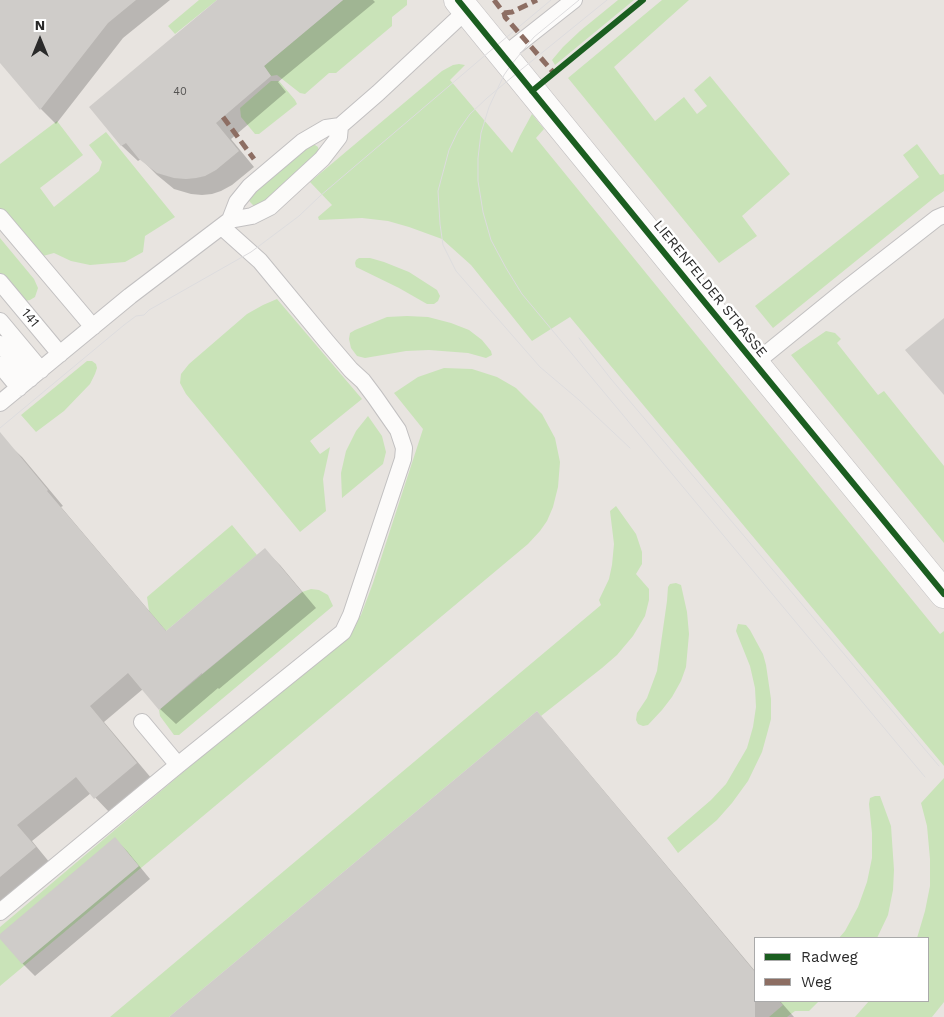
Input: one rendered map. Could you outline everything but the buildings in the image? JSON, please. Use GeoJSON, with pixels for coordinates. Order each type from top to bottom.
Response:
{"type":"FeatureCollection","features":[{"type":"Feature","properties":{"kind":"street","name":"LIERENFELDER STRASSE"},"geometry":{"type":"LineString","coordinates":[[462,5],[944,594]]}},
{"type":"Feature","properties":{"kind":"lane"},"geometry":{"type":"LineString","coordinates":[[503,56],[574,0]]}},
{"type":"Feature","properties":{"kind":"lane"},"geometry":{"type":"LineString","coordinates":[[226,224],[237,202],[250,186],[302,142],[326,128],[340,126],[378,94],[462,5]]}},
{"type":"Feature","properties":{"kind":"lane"},"geometry":{"type":"LineString","coordinates":[[26,380],[130,296],[226,224],[252,216],[270,207],[322,159],[339,137],[340,126]]}},
{"type":"Feature","properties":{"kind":"lane"},"geometry":{"type":"LineString","coordinates":[[755,363],[846,289],[937,218],[944,215]]}},
{"type":"Feature","properties":{"kind":"lane"},"geometry":{"type":"LineString","coordinates":[[0,217],[93,327]]}},
{"type":"Feature","properties":{"kind":"lane"},"geometry":{"type":"LineString","coordinates":[[0,912],[342,632],[351,615],[403,459],[404,448],[398,430],[369,389],[226,224]]}},
{"type":"Feature","properties":{"kind":"lane","name":"141"},"geometry":{"type":"LineString","coordinates":[[0,282],[26,380]]}},
{"type":"Feature","properties":{"kind":"lane"},"geometry":{"type":"LineString","coordinates":[[0,299],[26,380]]}},
{"type":"Feature","properties":{"kind":"lane"},"geometry":{"type":"LineString","coordinates":[[0,321],[26,380]]}},
{"type":"Feature","properties":{"kind":"lane"},"geometry":{"type":"LineString","coordinates":[[0,344],[26,380]]}},
{"type":"Feature","properties":{"kind":"lane"},"geometry":{"type":"LineString","coordinates":[[0,365],[26,380]]}},
{"type":"Feature","properties":{"kind":"lane"},"geometry":{"type":"LineString","coordinates":[[142,722],[178,765]]}},
{"type":"Feature","properties":{"kind":"green space"},"geometry":{"type":"Polygon","coordinates":[[[199,0],[217,0],[175,34],[168,26],[199,0]]]}},
{"type":"Feature","properties":{"kind":"green space"},"geometry":{"type":"Polygon","coordinates":[[[343,0],[407,0],[407,5],[392,17],[392,26],[336,73],[329,73],[305,94],[300,93],[277,75],[271,76],[264,66],[343,0]]]}},
{"type":"Feature","properties":{"kind":"green space"},"geometry":{"type":"Polygon","coordinates":[[[618,0],[634,0],[555,65],[552,60],[563,47],[618,0]]]}},
{"type":"Feature","properties":{"kind":"green space"},"geometry":{"type":"Polygon","coordinates":[[[662,0],[689,0],[614,67],[655,121],[684,97],[697,114],[707,106],[694,90],[710,76],[790,174],[742,216],[757,236],[719,263],[568,78],[662,0]]]}},
{"type":"Feature","properties":{"kind":"green space"},"geometry":{"type":"Polygon","coordinates":[[[459,64],[465,65],[450,80],[512,153],[532,114],[544,129],[536,138],[940,634],[944,631],[944,766],[570,317],[532,341],[471,265],[442,239],[388,221],[362,218],[319,220],[318,217],[332,205],[310,182],[442,71],[459,64]]]}},
{"type":"Feature","properties":{"kind":"green space"},"geometry":{"type":"Polygon","coordinates":[[[271,81],[279,81],[297,104],[259,134],[255,134],[241,117],[240,108],[271,81]]]}},
{"type":"Feature","properties":{"kind":"green space"},"geometry":{"type":"Polygon","coordinates":[[[57,121],[83,155],[40,188],[54,207],[99,171],[102,162],[89,145],[106,132],[175,217],[145,236],[143,252],[125,262],[90,265],[71,261],[54,253],[43,256],[0,209],[0,164],[57,121]]]}},
{"type":"Feature","properties":{"kind":"green space"},"geometry":{"type":"Polygon","coordinates":[[[312,143],[318,147],[319,151],[265,206],[257,207],[250,202],[248,198],[312,143]]]}},
{"type":"Feature","properties":{"kind":"green space"},"geometry":{"type":"Polygon","coordinates":[[[917,144],[940,175],[944,174],[944,191],[773,328],[755,306],[919,177],[903,155],[917,144]]]}},
{"type":"Feature","properties":{"kind":"green space"},"geometry":{"type":"Polygon","coordinates":[[[0,238],[34,279],[38,288],[35,297],[30,300],[25,301],[21,299],[0,274],[0,238]]]}},
{"type":"Feature","properties":{"kind":"green space"},"geometry":{"type":"Polygon","coordinates":[[[359,258],[370,258],[409,272],[437,290],[440,296],[438,301],[434,304],[427,304],[356,267],[356,260],[359,258]]]}},
{"type":"Feature","properties":{"kind":"green space"},"geometry":{"type":"Polygon","coordinates":[[[277,299],[362,399],[310,441],[320,454],[330,447],[323,479],[326,511],[300,532],[186,394],[180,383],[181,374],[189,364],[247,314],[277,299]]]}},
{"type":"Feature","properties":{"kind":"green space"},"geometry":{"type":"Polygon","coordinates":[[[387,317],[428,317],[469,330],[482,340],[492,355],[486,358],[468,353],[429,350],[406,351],[365,358],[357,356],[351,348],[350,333],[355,330],[387,317]]]}},
{"type":"Feature","properties":{"kind":"green space"},"geometry":{"type":"Polygon","coordinates":[[[826,331],[835,333],[841,339],[837,343],[878,395],[884,391],[944,466],[944,543],[791,355],[826,331]]]}},
{"type":"Feature","properties":{"kind":"green space"},"geometry":{"type":"Polygon","coordinates":[[[87,361],[92,361],[96,364],[97,368],[90,384],[64,411],[36,432],[21,415],[87,361]]]}},
{"type":"Feature","properties":{"kind":"green space"},"geometry":{"type":"Polygon","coordinates":[[[444,368],[472,369],[497,377],[516,388],[542,414],[555,438],[560,462],[558,487],[553,507],[540,531],[528,544],[0,986],[0,927],[349,632],[361,615],[373,583],[423,429],[394,393],[418,377],[444,368]]]}},
{"type":"Feature","properties":{"kind":"green space"},"geometry":{"type":"Polygon","coordinates":[[[368,416],[382,436],[386,452],[383,464],[342,498],[341,473],[346,451],[356,431],[368,416]]]}},
{"type":"Feature","properties":{"kind":"green space"},"geometry":{"type":"Polygon","coordinates":[[[616,506],[636,534],[642,552],[642,564],[636,574],[649,589],[649,600],[645,616],[633,636],[617,655],[541,716],[537,711],[169,1017],[110,1017],[601,605],[599,600],[609,579],[612,565],[614,544],[610,511],[616,506]]]}},
{"type":"Feature","properties":{"kind":"green space"},"geometry":{"type":"Polygon","coordinates":[[[232,525],[257,555],[166,631],[149,611],[147,597],[232,525]]]}},
{"type":"Feature","properties":{"kind":"green space"},"geometry":{"type":"Polygon","coordinates":[[[676,583],[681,585],[687,612],[689,634],[686,667],[672,697],[648,725],[643,726],[638,724],[636,720],[637,713],[647,698],[657,671],[668,587],[670,584],[676,583]]]}},
{"type":"Feature","properties":{"kind":"green space"},"geometry":{"type":"Polygon","coordinates":[[[311,589],[319,590],[328,595],[333,606],[179,735],[174,735],[160,716],[159,710],[302,592],[311,589]]]}},
{"type":"Feature","properties":{"kind":"green space"},"geometry":{"type":"Polygon","coordinates":[[[738,624],[746,625],[763,654],[771,699],[771,719],[762,752],[748,781],[717,820],[678,853],[667,838],[711,800],[726,784],[747,748],[753,727],[756,707],[755,688],[750,666],[736,631],[738,624]]]}},
{"type":"Feature","properties":{"kind":"green space"},"geometry":{"type":"Polygon","coordinates":[[[944,778],[944,1002],[932,1017],[855,1017],[868,1002],[929,1002],[929,937],[917,937],[930,886],[927,826],[921,803],[944,778]]]}},
{"type":"Feature","properties":{"kind":"green space"},"geometry":{"type":"Polygon","coordinates":[[[880,796],[891,826],[894,870],[893,890],[888,915],[877,937],[840,937],[858,907],[867,882],[872,858],[870,798],[880,796]]]}},
{"type":"Feature","properties":{"kind":"green space"},"geometry":{"type":"Polygon","coordinates":[[[780,1002],[818,1002],[809,1011],[795,1011],[787,1017],[769,1017],[783,1005],[780,1002]]]}},
{"type":"Feature","properties":{"kind":"tram line"},"geometry":{"type":"LineString","coordinates":[[0,428],[136,316],[144,315],[149,310],[251,252],[299,216],[320,196],[551,0]]}},
{"type":"Feature","properties":{"kind":"tram line"},"geometry":{"type":"LineString","coordinates":[[579,0],[534,37],[504,75],[489,107],[481,133],[478,181],[483,212],[491,240],[522,294],[925,777]]}},
{"type":"Feature","properties":{"kind":"tram line"},"geometry":{"type":"LineString","coordinates":[[607,0],[470,114],[458,131],[449,150],[438,191],[443,245],[456,271],[540,367],[579,400],[630,448]]}},
{"type":"Feature","properties":{"kind":"tram line"},"geometry":{"type":"LineString","coordinates":[[579,338],[611,379],[939,766]]}},
{"type":"Feature","properties":{"kind":"marked path"},"geometry":{"type":"LineString","coordinates":[[494,0],[505,17],[554,73]]}},
{"type":"Feature","properties":{"kind":"marked path"},"geometry":{"type":"LineString","coordinates":[[504,13],[512,12],[537,0]]}},
{"type":"Feature","properties":{"kind":"marked path"},"geometry":{"type":"LineString","coordinates":[[223,117],[254,159]]}},
{"type":"Feature","properties":{"kind":"cycle path"},"geometry":{"type":"LineString","coordinates":[[458,0],[944,594]]}},
{"type":"Feature","properties":{"kind":"cycle path"},"geometry":{"type":"LineString","coordinates":[[532,91],[643,0]]}}]}
